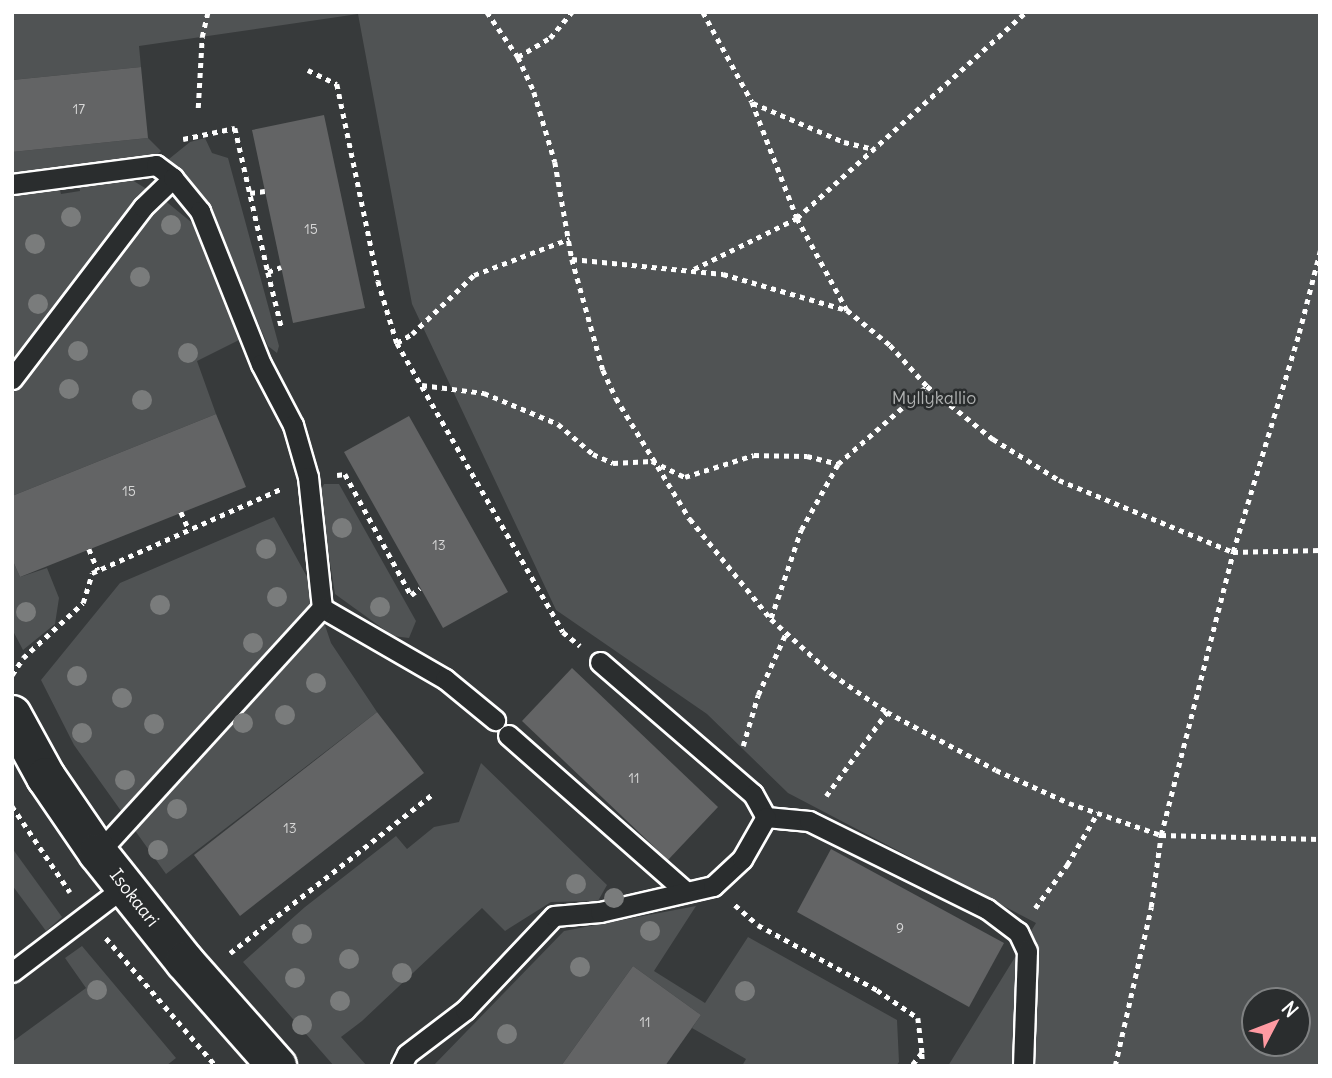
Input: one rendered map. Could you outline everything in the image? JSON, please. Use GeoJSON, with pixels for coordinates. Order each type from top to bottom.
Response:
{"type":"FeatureCollection","features":[{"type":"Feature","properties":{"kind":"street","name":"Isokaari"},"geometry":{"type":"LineString","coordinates":[[12,715],[46,777],[124,887],[198,978],[277,1066]]}},
{"type":"Feature","properties":{"kind":"lane"},"geometry":{"type":"LineString","coordinates":[[12,184],[156,165],[173,178],[200,211],[261,364],[293,425],[308,477],[322,608],[99,853]]}},
{"type":"Feature","properties":{"kind":"lane"},"geometry":{"type":"LineString","coordinates":[[12,379],[143,207],[173,178]]}},
{"type":"Feature","properties":{"kind":"lane"},"geometry":{"type":"LineString","coordinates":[[322,608],[445,679],[686,892]]}},
{"type":"Feature","properties":{"kind":"lane"},"geometry":{"type":"LineString","coordinates":[[600,662],[753,794],[766,817]]}},
{"type":"Feature","properties":{"kind":"lane"},"geometry":{"type":"LineString","coordinates":[[766,817],[809,821],[987,909],[1018,932],[1027,951],[1023,1066]]}},
{"type":"Feature","properties":{"kind":"lane"},"geometry":{"type":"LineString","coordinates":[[401,1066],[407,1054],[465,1010],[554,916],[600,912],[713,886],[742,859],[766,817]]}},
{"type":"Feature","properties":{"kind":"lane"},"geometry":{"type":"LineString","coordinates":[[12,972],[124,887]]}},
{"type":"Feature","properties":{"kind":"path"},"geometry":{"type":"LineString","coordinates":[[198,108],[202,37],[208,12]]}},
{"type":"Feature","properties":{"kind":"path"},"geometry":{"type":"LineString","coordinates":[[486,12],[518,57],[534,92],[555,162],[572,259],[603,370],[652,461],[690,519],[771,619],[832,674],[887,712],[996,771],[1098,813],[1161,835],[1320,839]]}},
{"type":"Feature","properties":{"kind":"path"},"geometry":{"type":"LineString","coordinates":[[518,57],[550,38],[572,12]]}},
{"type":"Feature","properties":{"kind":"path"},"geometry":{"type":"LineString","coordinates":[[703,12],[752,102],[797,218],[847,310]]}},
{"type":"Feature","properties":{"kind":"path"},"geometry":{"type":"LineString","coordinates":[[692,270],[797,218],[1026,12]]}},
{"type":"Feature","properties":{"kind":"path"},"geometry":{"type":"LineString","coordinates":[[308,70],[337,84],[378,281],[397,342],[563,632],[600,662]]}},
{"type":"Feature","properties":{"kind":"path"},"geometry":{"type":"LineString","coordinates":[[752,102],[844,142],[876,149]]}},
{"type":"Feature","properties":{"kind":"path"},"geometry":{"type":"LineString","coordinates":[[183,139],[235,128],[268,272],[281,267]]}},
{"type":"Feature","properties":{"kind":"path"},"geometry":{"type":"LineString","coordinates":[[250,193],[265,191]]}},
{"type":"Feature","properties":{"kind":"path"},"geometry":{"type":"LineString","coordinates":[[397,342],[412,334],[474,275],[569,239]]}},
{"type":"Feature","properties":{"kind":"path"},"geometry":{"type":"LineString","coordinates":[[1115,1066],[1151,907],[1161,835],[1233,551],[1299,333],[1320,251]]}},
{"type":"Feature","properties":{"kind":"path"},"geometry":{"type":"LineString","coordinates":[[572,259],[692,270],[779,288],[847,310],[890,345],[927,386],[993,439],[1059,480],[1233,551],[1320,550]]}},
{"type":"Feature","properties":{"kind":"path"},"geometry":{"type":"LineString","coordinates":[[421,385],[484,393],[558,424],[593,454],[613,463],[652,461],[685,477],[754,455],[807,456],[838,464]]}},
{"type":"Feature","properties":{"kind":"path"},"geometry":{"type":"LineString","coordinates":[[771,619],[801,530],[838,464],[927,386]]}},
{"type":"Feature","properties":{"kind":"path"},"geometry":{"type":"LineString","coordinates":[[12,675],[23,658],[83,603],[92,573],[308,477],[345,474],[411,594],[420,588]]}},
{"type":"Feature","properties":{"kind":"path"},"geometry":{"type":"LineString","coordinates":[[181,512],[189,530]]}},
{"type":"Feature","properties":{"kind":"path"},"geometry":{"type":"LineString","coordinates":[[89,549],[98,570]]}},
{"type":"Feature","properties":{"kind":"path"},"geometry":{"type":"LineString","coordinates":[[734,777],[758,695],[786,633]]}},
{"type":"Feature","properties":{"kind":"path"},"geometry":{"type":"LineString","coordinates":[[809,821],[860,746],[887,712]]}},
{"type":"Feature","properties":{"kind":"path"},"geometry":{"type":"LineString","coordinates":[[198,978],[433,794]]}},
{"type":"Feature","properties":{"kind":"path"},"geometry":{"type":"LineString","coordinates":[[12,806],[86,916],[216,1066]]}},
{"type":"Feature","properties":{"kind":"path"},"geometry":{"type":"LineString","coordinates":[[1018,932],[1067,865],[1098,813]]}},
{"type":"Feature","properties":{"kind":"path"},"geometry":{"type":"LineString","coordinates":[[713,886],[758,925],[877,990],[918,1018],[923,1066]]}},
{"type":"Feature","properties":{"kind":"path"},"geometry":{"type":"LineString","coordinates":[[912,1066],[922,1053]]}},
{"type":"Feature","properties":{"kind":"green space","name":"Myllykallio"},"geometry":{"type":"Polygon","coordinates":[[[12,12],[1320,12],[1320,1066],[948,1066],[1036,923],[788,793],[707,714],[556,610],[412,304],[358,14],[139,46],[141,67],[12,80],[12,12]]]}},
{"type":"Feature","properties":{"kind":"green space"},"geometry":{"type":"Polygon","coordinates":[[[148,138],[161,151],[153,159],[12,174],[12,152],[148,138]]]}},
{"type":"Feature","properties":{"kind":"green space"},"geometry":{"type":"Polygon","coordinates":[[[205,138],[212,153],[228,158],[279,346],[277,353],[268,346],[208,204],[164,163],[190,142],[205,138]]]}},
{"type":"Feature","properties":{"kind":"green space"},"geometry":{"type":"Polygon","coordinates":[[[132,180],[163,199],[196,226],[241,339],[197,361],[216,414],[12,496],[12,193],[59,186],[61,194],[80,191],[79,184],[132,180]]]}},
{"type":"Feature","properties":{"kind":"green space"},"geometry":{"type":"Polygon","coordinates":[[[324,484],[339,484],[416,621],[409,638],[393,636],[335,594],[319,494],[324,484]]]}},
{"type":"Feature","properties":{"kind":"green space"},"geometry":{"type":"Polygon","coordinates":[[[274,517],[311,584],[331,643],[377,712],[166,874],[74,745],[41,680],[120,583],[274,517]]]}},
{"type":"Feature","properties":{"kind":"green space"},"geometry":{"type":"Polygon","coordinates":[[[12,559],[20,577],[47,568],[59,598],[55,624],[23,650],[12,629],[12,559]]]}},
{"type":"Feature","properties":{"kind":"green space"},"geometry":{"type":"Polygon","coordinates":[[[481,763],[607,885],[598,901],[551,902],[505,931],[482,908],[362,1021],[341,1037],[367,1066],[334,1066],[243,962],[305,907],[396,836],[407,849],[434,827],[459,822],[481,763]]]}},
{"type":"Feature","properties":{"kind":"green space"},"geometry":{"type":"Polygon","coordinates":[[[12,848],[62,917],[46,931],[12,885],[12,848]]]}},
{"type":"Feature","properties":{"kind":"green space"},"geometry":{"type":"Polygon","coordinates":[[[696,906],[654,971],[705,1003],[748,937],[897,1020],[899,1062],[896,1066],[742,1066],[746,1059],[692,1028],[701,1015],[633,966],[561,1066],[433,1066],[564,931],[696,906]]]}},
{"type":"Feature","properties":{"kind":"green space"},"geometry":{"type":"Polygon","coordinates":[[[82,946],[176,1058],[166,1066],[12,1066],[12,1042],[86,988],[65,958],[82,946]]]}},
{"type":"Feature","properties":{"kind":"building"},"geometry":{"type":"Polygon","coordinates":[[[141,67],[148,138],[12,152],[12,80],[141,67]]]}},
{"type":"Feature","properties":{"kind":"building"},"geometry":{"type":"Polygon","coordinates":[[[324,115],[365,308],[293,323],[252,130],[324,115]]]}},
{"type":"Feature","properties":{"kind":"building"},"geometry":{"type":"Polygon","coordinates":[[[216,414],[246,487],[20,577],[12,559],[12,496],[216,414]]]}},
{"type":"Feature","properties":{"kind":"building"},"geometry":{"type":"Polygon","coordinates":[[[409,416],[508,592],[443,628],[344,452],[409,416]]]}},
{"type":"Feature","properties":{"kind":"building"},"geometry":{"type":"Polygon","coordinates":[[[572,668],[718,807],[668,860],[522,721],[572,668]]]}},
{"type":"Feature","properties":{"kind":"building"},"geometry":{"type":"Polygon","coordinates":[[[377,712],[424,773],[240,916],[194,855],[377,712]]]}},
{"type":"Feature","properties":{"kind":"building"},"geometry":{"type":"Polygon","coordinates":[[[831,849],[1004,943],[969,1007],[797,912],[831,849]]]}},
{"type":"Feature","properties":{"kind":"building"},"geometry":{"type":"Polygon","coordinates":[[[633,966],[701,1015],[665,1066],[561,1066],[633,966]]]}}]}
